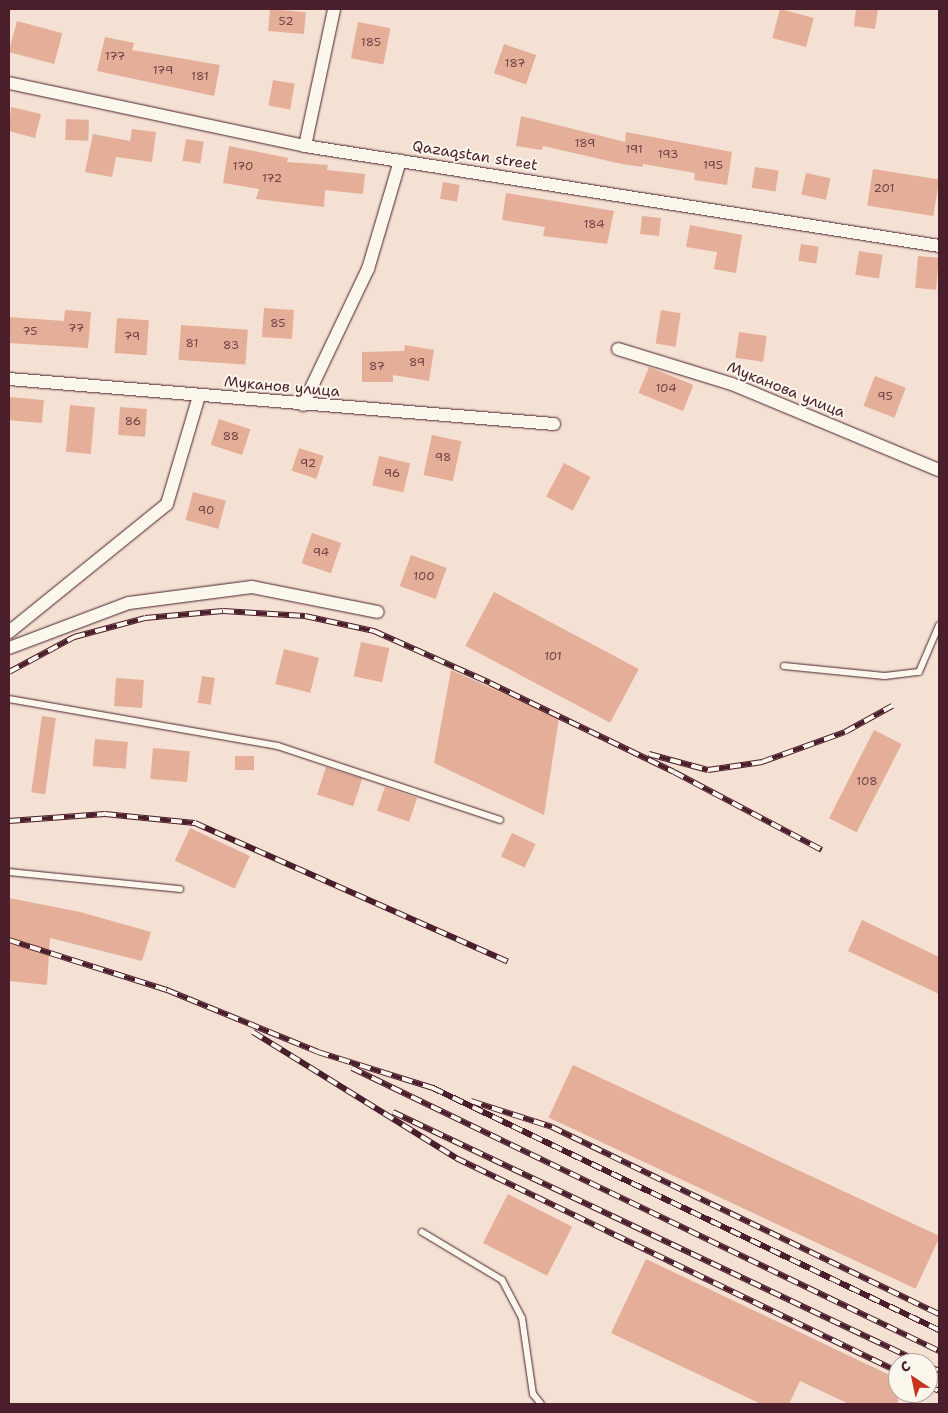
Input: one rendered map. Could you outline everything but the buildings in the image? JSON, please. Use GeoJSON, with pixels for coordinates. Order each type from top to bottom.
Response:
{"type":"FeatureCollection","features":[{"type":"Feature","properties":{"kind":"street"},"geometry":{"type":"LineString","coordinates":[[305,146],[334,9]]}},
{"type":"Feature","properties":{"kind":"street","name":"Qazaqstan street"},"geometry":{"type":"LineString","coordinates":[[9,83],[305,146],[939,246]]}},
{"type":"Feature","properties":{"kind":"street"},"geometry":{"type":"LineString","coordinates":[[303,405],[368,269],[400,161]]}},
{"type":"Feature","properties":{"kind":"street","name":"Муканова улица"},"geometry":{"type":"LineString","coordinates":[[618,349],[732,384],[939,470]]}},
{"type":"Feature","properties":{"kind":"street","name":"Муканов улица"},"geometry":{"type":"LineString","coordinates":[[9,379],[303,405],[554,424]]}},
{"type":"Feature","properties":{"kind":"street"},"geometry":{"type":"LineString","coordinates":[[9,632],[167,504],[199,396]]}},
{"type":"Feature","properties":{"kind":"street"},"geometry":{"type":"LineString","coordinates":[[9,648],[130,603],[252,587],[378,612]]}},
{"type":"Feature","properties":{"kind":"lane"},"geometry":{"type":"LineString","coordinates":[[784,666],[885,676],[919,672],[939,625]]}},
{"type":"Feature","properties":{"kind":"lane"},"geometry":{"type":"LineString","coordinates":[[9,699],[278,746],[500,820]]}},
{"type":"Feature","properties":{"kind":"lane"},"geometry":{"type":"LineString","coordinates":[[9,872],[180,889]]}},
{"type":"Feature","properties":{"kind":"lane"},"geometry":{"type":"LineString","coordinates":[[422,1232],[502,1280],[522,1318],[532,1394],[541,1404]]}},
{"type":"Feature","properties":{"kind":"railway"},"geometry":{"type":"LineString","coordinates":[[9,672],[74,637],[145,618],[223,611],[305,616],[374,631],[490,683],[674,772],[822,850]]}},
{"type":"Feature","properties":{"kind":"railway"},"geometry":{"type":"LineString","coordinates":[[649,754],[708,770],[762,762],[845,732],[892,706]]}},
{"type":"Feature","properties":{"kind":"railway"},"geometry":{"type":"LineString","coordinates":[[9,821],[105,814],[195,823],[508,962]]}},
{"type":"Feature","properties":{"kind":"railway"},"geometry":{"type":"LineString","coordinates":[[9,940],[167,990],[318,1052],[433,1088],[939,1330]]}},
{"type":"Feature","properties":{"kind":"railway"},"geometry":{"type":"LineString","coordinates":[[253,1032],[456,1158],[888,1367]]}},
{"type":"Feature","properties":{"kind":"railway"},"geometry":{"type":"LineString","coordinates":[[352,1068],[939,1351]]}},
{"type":"Feature","properties":{"kind":"railway"},"geometry":{"type":"LineString","coordinates":[[471,1101],[552,1127],[939,1314]]}},
{"type":"Feature","properties":{"kind":"railway"},"geometry":{"type":"LineString","coordinates":[[393,1112],[901,1353]]}}]}
